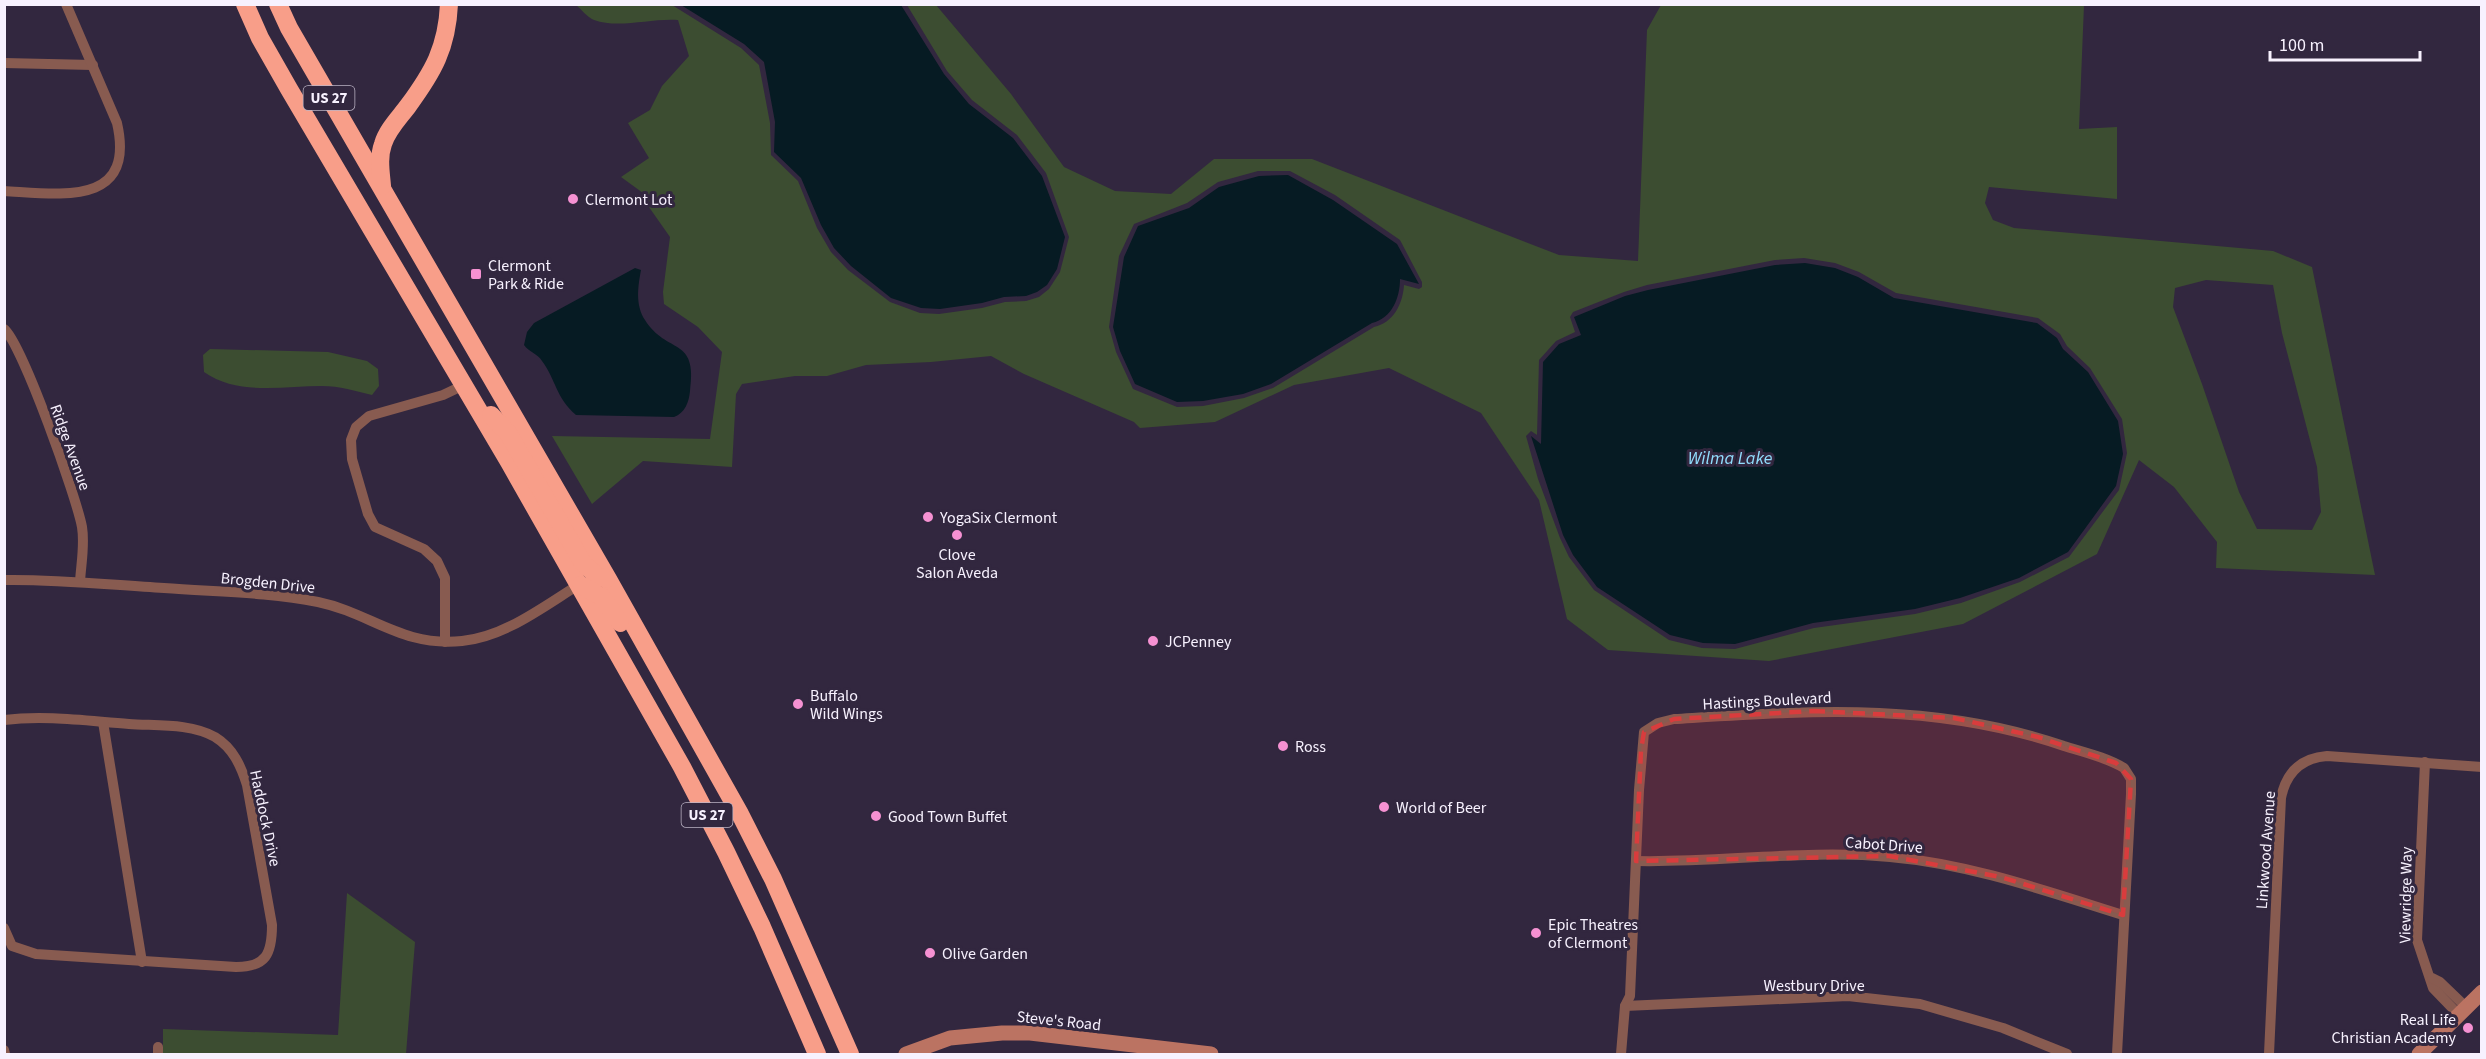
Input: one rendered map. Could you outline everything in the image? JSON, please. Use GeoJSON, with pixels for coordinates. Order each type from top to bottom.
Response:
{"type":"FeatureCollection","features":[{"type":"Feature","properties":{"kind":"highway","name":"US 27"},"geometry":{"type":"LineString","coordinates":[[245,4],[260,38],[580,584],[726,852],[782,970],[818,1054]]}},
{"type":"Feature","properties":{"kind":"highway","name":"US 27"},"geometry":{"type":"LineString","coordinates":[[278,4],[289,28],[608,579],[727,791],[773,879],[850,1054]]}},
{"type":"Feature","properties":{"kind":"highway"},"geometry":{"type":"LineString","coordinates":[[382,191],[382,147],[387,134],[430,76],[440,57],[445,41],[449,4]]}},
{"type":"Feature","properties":{"kind":"highway"},"geometry":{"type":"LineString","coordinates":[[410,291],[429,307],[458,321]]}},
{"type":"Feature","properties":{"kind":"highway"},"geometry":{"type":"LineString","coordinates":[[466,388],[507,433],[583,563],[597,576],[608,579]]}},
{"type":"Feature","properties":{"kind":"highway"},"geometry":{"type":"LineString","coordinates":[[580,584],[602,597],[688,743],[727,791]]}},
{"type":"Feature","properties":{"kind":"street"},"geometry":{"type":"LineString","coordinates":[[4,191],[78,193],[100,186],[111,175],[120,160],[122,143],[117,123],[66,4]]}},
{"type":"Feature","properties":{"kind":"street"},"geometry":{"type":"LineString","coordinates":[[4,63],[93,65]]}},
{"type":"Feature","properties":{"kind":"street","name":"Ridge Avenue"},"geometry":{"type":"LineString","coordinates":[[4,329],[12,337],[31,380],[78,511],[83,543],[80,582]]}},
{"type":"Feature","properties":{"kind":"street"},"geometry":{"type":"LineString","coordinates":[[445,642],[445,578],[437,561],[424,549],[375,527],[366,510],[352,459],[351,440],[356,427],[369,416],[466,388]]}},
{"type":"Feature","properties":{"kind":"street","name":"Brogden Drive"},"geometry":{"type":"LineString","coordinates":[[4,580],[80,582],[297,598],[340,609],[408,637],[445,642],[464,641],[497,632],[580,584]]}},
{"type":"Feature","properties":{"kind":"street","name":"Hastings Boulevard"},"geometry":{"type":"LineString","coordinates":[[1621,1054],[1625,1006],[1630,996],[1635,861],[1644,732],[1658,723],[1674,719],[1813,711],[1890,712],[1954,718],[2038,737],[2116,763],[2124,768],[2131,779],[2123,915]]}},
{"type":"Feature","properties":{"kind":"street","name":"Haddock Drive"},"geometry":{"type":"LineString","coordinates":[[4,720],[42,718],[193,729],[217,738],[235,756],[247,785],[272,925],[269,950],[264,959],[255,966],[142,962],[24,952],[12,946],[4,928]]}},
{"type":"Feature","properties":{"kind":"street"},"geometry":{"type":"LineString","coordinates":[[103,722],[142,962]]}},
{"type":"Feature","properties":{"kind":"street","name":"Linkwood Avenue"},"geometry":{"type":"LineString","coordinates":[[2269,1054],[2281,798],[2288,778],[2301,764],[2321,756],[2481,767]]}},
{"type":"Feature","properties":{"kind":"street","name":"Viewridge Way"},"geometry":{"type":"LineString","coordinates":[[2425,762],[2416,933],[2420,954],[2432,978],[2440,982],[2463,1011]]}},
{"type":"Feature","properties":{"kind":"street","name":"Cabot Drive"},"geometry":{"type":"LineString","coordinates":[[1635,861],[1836,855],[1889,856],[2001,877],[2123,915]]}},
{"type":"Feature","properties":{"kind":"street"},"geometry":{"type":"LineString","coordinates":[[2117,1054],[2123,915]]}},
{"type":"Feature","properties":{"kind":"street"},"geometry":{"type":"LineString","coordinates":[[2419,1054],[2481,992]]}},
{"type":"Feature","properties":{"kind":"street","name":"Westbury Drive"},"geometry":{"type":"LineString","coordinates":[[1625,1006],[1848,996],[1920,1004],[2002,1028],[2067,1054]]}},
{"type":"Feature","properties":{"kind":"street","name":"Steve's Road"},"geometry":{"type":"LineString","coordinates":[[906,1054],[951,1038],[1002,1033],[1030,1034],[1211,1054]]}},
{"type":"Feature","properties":{"kind":"highlighted area"},"geometry":{"type":"Polygon","coordinates":[[[1813,711],[1954,718],[2038,737],[2116,763],[2131,779],[2123,915],[2001,877],[1889,856],[1636,861],[1641,750],[1644,732],[1674,719],[1813,711]]]}},
{"type":"Feature","properties":{"kind":"green space"},"geometry":{"type":"Polygon","coordinates":[[[576,5],[672,5],[741,48],[759,65],[770,123],[771,155],[798,181],[817,228],[831,252],[848,270],[890,302],[920,313],[939,314],[1039,297],[1049,289],[1060,272],[1069,237],[1046,173],[1017,135],[972,100],[947,71],[907,5],[936,5],[1011,94],[1064,167],[1115,191],[1171,194],[1214,159],[1312,159],[1559,255],[1638,261],[1647,30],[1661,5],[2084,5],[2079,129],[2117,127],[2117,199],[1989,187],[1985,203],[1993,220],[2014,228],[2273,251],[2312,267],[2375,575],[2216,568],[2217,542],[2174,487],[2139,460],[2097,554],[1963,624],[1769,661],[1608,650],[1567,619],[1539,500],[1481,413],[1389,368],[1294,385],[1215,422],[1140,428],[1134,422],[1024,374],[991,356],[866,365],[827,376],[795,376],[742,384],[736,394],[732,467],[643,461],[592,504],[552,436],[710,439],[722,352],[698,327],[664,304],[663,292],[670,237],[644,200],[643,193],[621,177],[649,158],[628,123],[650,110],[662,86],[689,56],[678,20],[604,23],[591,19],[576,5]],[[1258,171],[1218,182],[1187,203],[1134,224],[1119,256],[1109,327],[1116,352],[1133,389],[1177,407],[1203,406],[1244,398],[1273,388],[1387,321],[1399,306],[1404,285],[1419,289],[1422,287],[1422,282],[1400,240],[1335,195],[1290,171],[1258,171]],[[1804,258],[1775,260],[1647,285],[1573,312],[1570,317],[1575,332],[1556,341],[1539,360],[1537,435],[1531,431],[1526,436],[1538,479],[1560,538],[1569,557],[1594,590],[1669,640],[1702,648],[1735,649],[1814,628],[1915,614],[1961,603],[2020,582],[2069,557],[2119,490],[2127,453],[2122,419],[2090,368],[2067,346],[2060,334],[2038,318],[1896,293],[1859,272],[1835,263],[1804,258]],[[2206,280],[2175,288],[2173,307],[2239,492],[2257,529],[2312,530],[2321,512],[2317,467],[2282,333],[2273,285],[2206,280]]]}},
{"type":"Feature","properties":{"kind":"green space"},"geometry":{"type":"Polygon","coordinates":[[[210,349],[328,352],[367,361],[378,369],[379,386],[372,395],[328,386],[261,388],[231,384],[204,372],[203,355],[210,349]]]}},
{"type":"Feature","properties":{"kind":"green space"},"geometry":{"type":"Polygon","coordinates":[[[347,893],[415,942],[406,1054],[163,1054],[163,1029],[338,1035],[347,893]]]}},
{"type":"Feature","properties":{"kind":"water"},"geometry":{"type":"Polygon","coordinates":[[[681,5],[901,5],[944,74],[969,104],[1013,138],[1042,176],[1065,237],[1057,269],[1047,285],[1026,296],[1004,297],[982,303],[940,309],[921,308],[891,298],[851,266],[834,248],[821,225],[801,178],[774,152],[775,122],[764,62],[744,44],[681,5]]]}},
{"type":"Feature","properties":{"kind":"water"},"geometry":{"type":"Polygon","coordinates":[[[1288,175],[1333,200],[1397,244],[1419,284],[1400,279],[1394,306],[1385,317],[1271,384],[1243,394],[1203,401],[1177,402],[1135,384],[1120,351],[1113,327],[1124,257],[1138,226],[1189,208],[1219,187],[1259,176],[1288,175]]]}},
{"type":"Feature","properties":{"kind":"water","name":"Wilma Lake"},"geometry":{"type":"Polygon","coordinates":[[[1805,263],[1835,268],[1858,277],[1894,298],[2037,323],[2057,338],[2063,349],[2088,372],[2118,421],[2123,454],[2116,486],[2068,552],[2019,578],[1960,598],[1915,609],[1813,623],[1735,644],[1703,643],[1670,635],[1597,587],[1573,555],[1563,535],[1531,436],[1541,444],[1543,362],[1559,344],[1581,335],[1574,317],[1625,296],[1775,265],[1805,263]]]}},
{"type":"Feature","properties":{"kind":"water"},"geometry":{"type":"Polygon","coordinates":[[[635,268],[641,270],[638,289],[639,302],[645,320],[662,338],[679,348],[689,362],[691,374],[687,403],[684,410],[674,417],[576,415],[564,402],[547,368],[524,345],[527,332],[534,323],[635,268]]]}},
{"type":"Feature","properties":{"kind":"place","name":"Clermont Lot"},"geometry":{"type":"Point","coordinates":[573,199]}},
{"type":"Feature","properties":{"kind":"place","name":"Clermont Park & Ride"},"geometry":{"type":"Point","coordinates":[476,274]}},
{"type":"Feature","properties":{"kind":"place","name":"YogaSix Clermont"},"geometry":{"type":"Point","coordinates":[928,517]}},
{"type":"Feature","properties":{"kind":"place","name":"Clove Salon Aveda"},"geometry":{"type":"Point","coordinates":[957,535]}},
{"type":"Feature","properties":{"kind":"place","name":"JCPenney"},"geometry":{"type":"Point","coordinates":[1153,641]}},
{"type":"Feature","properties":{"kind":"place","name":"Buffalo Wild Wings"},"geometry":{"type":"Point","coordinates":[798,704]}},
{"type":"Feature","properties":{"kind":"place","name":"Ross"},"geometry":{"type":"Point","coordinates":[1283,746]}},
{"type":"Feature","properties":{"kind":"place","name":"World of Beer"},"geometry":{"type":"Point","coordinates":[1384,807]}},
{"type":"Feature","properties":{"kind":"place","name":"Good Town Buffet"},"geometry":{"type":"Point","coordinates":[876,816]}},
{"type":"Feature","properties":{"kind":"place","name":"Epic Theatres of Clermont"},"geometry":{"type":"Point","coordinates":[1536,933]}},
{"type":"Feature","properties":{"kind":"place","name":"Olive Garden"},"geometry":{"type":"Point","coordinates":[930,953]}},
{"type":"Feature","properties":{"kind":"place","name":"Real Life Christian Academy"},"geometry":{"type":"Point","coordinates":[2468,1028]}}]}
